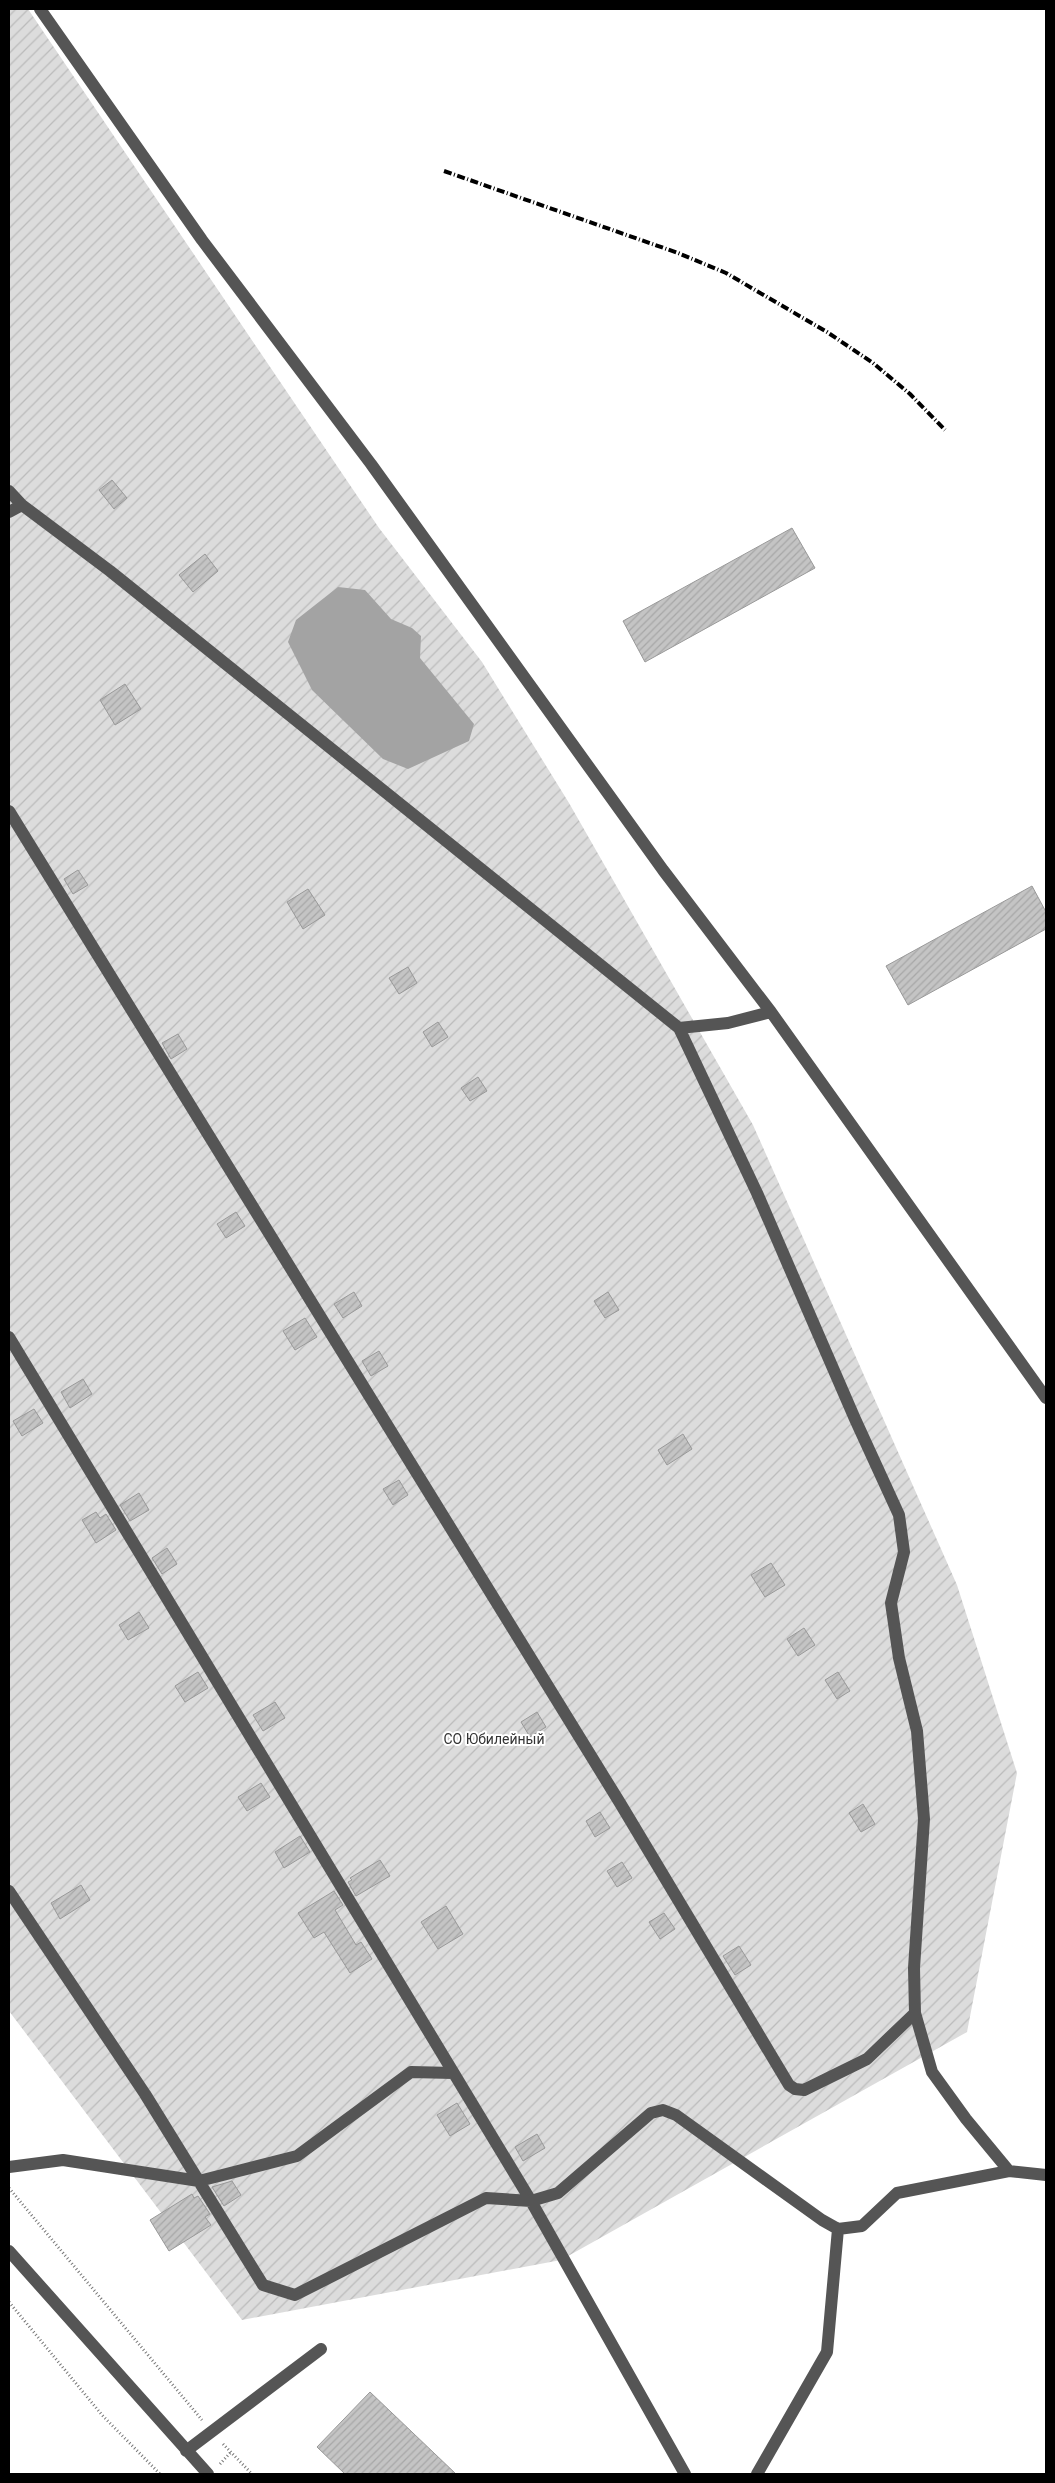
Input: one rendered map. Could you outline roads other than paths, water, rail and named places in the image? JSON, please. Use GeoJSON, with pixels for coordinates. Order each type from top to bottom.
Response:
{"type":"FeatureCollection","features":[{"type":"Feature","properties":{"kind":"lane"},"geometry":{"type":"LineString","coordinates":[[40,9],[202,240],[377,472],[663,870],[771,1012],[1046,1398]]}},
{"type":"Feature","properties":{"kind":"lane"},"geometry":{"type":"LineString","coordinates":[[9,491],[22,505],[110,571],[679,1028],[757,1193],[855,1419],[899,1515],[904,1552],[892,1603],[899,1658],[917,1731],[924,1819],[914,1968],[914,2013],[932,2072],[966,2119],[1009,2171]]}},
{"type":"Feature","properties":{"kind":"lane"},"geometry":{"type":"LineString","coordinates":[[9,512],[22,505]]}},
{"type":"Feature","properties":{"kind":"lane"},"geometry":{"type":"LineString","coordinates":[[9,811],[620,1803],[789,2085],[795,2089],[804,2090],[866,2060],[914,2013]]}},
{"type":"Feature","properties":{"kind":"lane"},"geometry":{"type":"LineString","coordinates":[[679,1028],[728,1023],[771,1012]]}},
{"type":"Feature","properties":{"kind":"lane"},"geometry":{"type":"LineString","coordinates":[[9,1337],[531,2201],[685,2474]]}},
{"type":"Feature","properties":{"kind":"lane"},"geometry":{"type":"LineString","coordinates":[[9,1891],[145,2094],[263,2285],[295,2295],[486,2198],[531,2201],[558,2193],[651,2113],[663,2110],[676,2115],[822,2220],[838,2229],[862,2226],[897,2193],[1009,2171],[1046,2175]]}},
{"type":"Feature","properties":{"kind":"lane"},"geometry":{"type":"LineString","coordinates":[[9,2168],[63,2160],[199,2181],[297,2156],[411,2072],[454,2073]]}},
{"type":"Feature","properties":{"kind":"lane"},"geometry":{"type":"LineString","coordinates":[[757,2474],[827,2352],[838,2229]]}},
{"type":"Feature","properties":{"kind":"lane"},"geometry":{"type":"LineString","coordinates":[[9,2251],[208,2474]]}},
{"type":"Feature","properties":{"kind":"lane"},"geometry":{"type":"LineString","coordinates":[[186,2451],[322,2349]]}},
{"type":"Feature","properties":{"kind":"railway"},"geometry":{"type":"LineString","coordinates":[[444,171],[678,253],[726,273],[827,332],[873,363],[910,394],[945,430]]}},
{"type":"Feature","properties":{"kind":"park label","name":"СО Юбилейный"},"geometry":{"type":"Point","coordinates":[494,1739]}}]}
